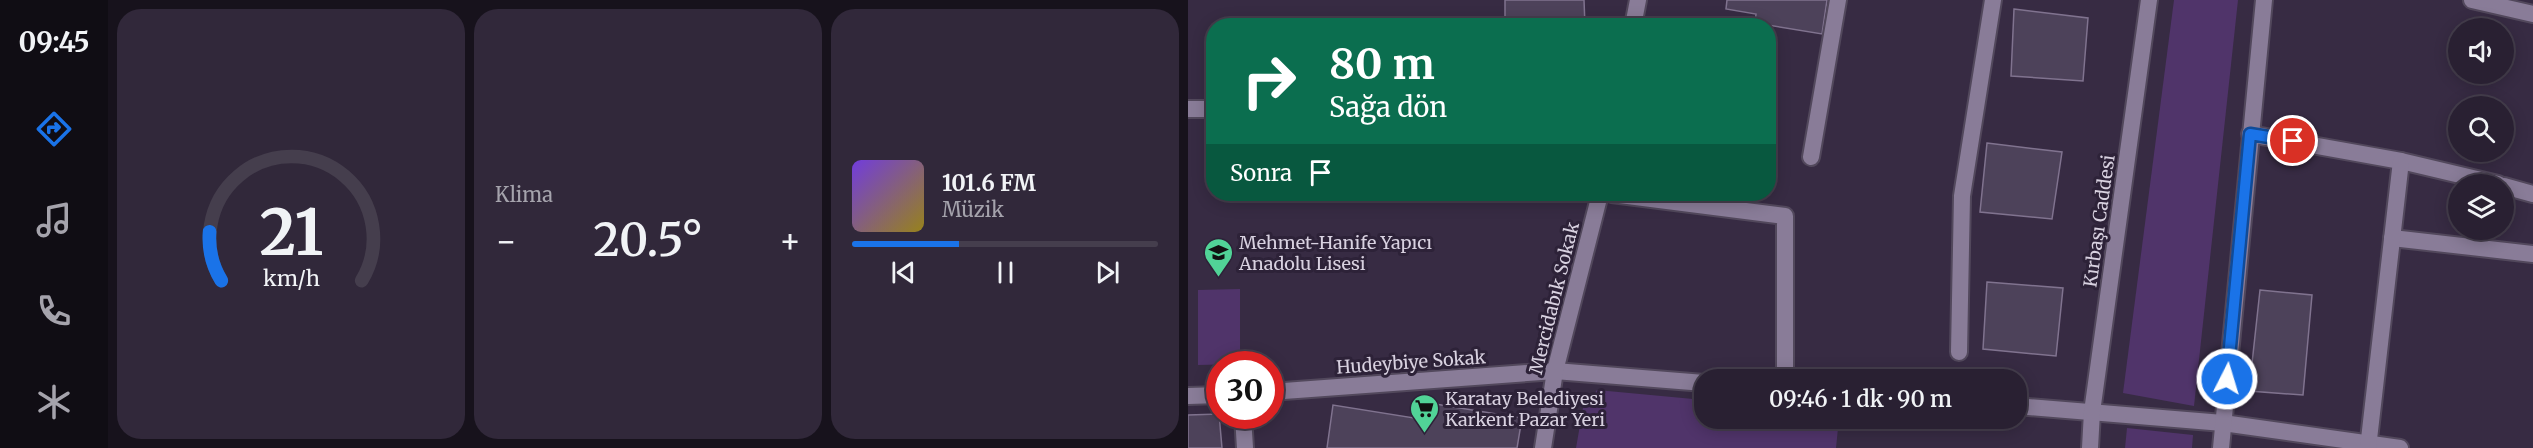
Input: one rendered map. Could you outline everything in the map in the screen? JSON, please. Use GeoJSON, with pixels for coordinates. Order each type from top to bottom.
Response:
{"type":"FeatureCollection","features":[{"type":"Feature","properties":{"kind":"street"},"geometry":{"type":"LineString","coordinates":[[1635,18],[1638,0]]}},
{"type":"Feature","properties":{"kind":"street"},"geometry":{"type":"LineString","coordinates":[[1811,157],[1838,0]]}},
{"type":"Feature","properties":{"kind":"street"},"geometry":{"type":"LineString","coordinates":[[1959,352],[1962,196],[1994,0]]}},
{"type":"Feature","properties":{"kind":"street","name":"Kırbaşı Caddesi"},"geometry":{"type":"LineString","coordinates":[[2090,448],[2092,412],[2149,0]]}},
{"type":"Feature","properties":{"kind":"street"},"geometry":{"type":"LineString","coordinates":[[2221,448],[2264,0]]}},
{"type":"Feature","properties":{"kind":"street"},"geometry":{"type":"LineString","coordinates":[[2472,0],[2533,14]]}},
{"type":"Feature","properties":{"kind":"street"},"geometry":{"type":"LineString","coordinates":[[1188,109],[1206,109]]}},
{"type":"Feature","properties":{"kind":"street"},"geometry":{"type":"LineString","coordinates":[[2250,134],[2401,161],[2456,174]]}},
{"type":"Feature","properties":{"kind":"street"},"geometry":{"type":"LineString","coordinates":[[2369,445],[2401,161]]}},
{"type":"Feature","properties":{"kind":"street"},"geometry":{"type":"LineString","coordinates":[[2514,189],[2533,194]]}},
{"type":"Feature","properties":{"kind":"street","name":"Mercidabık Sokak"},"geometry":{"type":"LineString","coordinates":[[1543,448],[1555,371],[1598,201]]}},
{"type":"Feature","properties":{"kind":"street"},"geometry":{"type":"LineString","coordinates":[[1667,201],[1785,216],[1785,369]]}},
{"type":"Feature","properties":{"kind":"street"},"geometry":{"type":"LineString","coordinates":[[2392,238],[2533,254]]}},
{"type":"Feature","properties":{"kind":"street","name":"Hudeybiye Sokak"},"geometry":{"type":"LineString","coordinates":[[1284,391],[1555,371],[1694,382]]}},
{"type":"Feature","properties":{"kind":"street"},"geometry":{"type":"LineString","coordinates":[[1188,396],[1206,395]]}},
{"type":"Feature","properties":{"kind":"street"},"geometry":{"type":"LineString","coordinates":[[2027,407],[2223,423],[2400,448]]}},
{"type":"Feature","properties":{"kind":"street"},"geometry":{"type":"LineString","coordinates":[[1244,429],[1245,448]]}},
{"type":"Feature","properties":{"kind":"shaded area"},"geometry":{"type":"Polygon","coordinates":[[[2174,0],[2238,0],[2194,406],[2123,393],[2174,0]]]}},
{"type":"Feature","properties":{"kind":"shaded area"},"geometry":{"type":"Polygon","coordinates":[[[1240,289],[1240,351],[1206,351],[1206,365],[1198,365],[1198,290],[1240,289]]]}},
{"type":"Feature","properties":{"kind":"shaded area"},"geometry":{"type":"Polygon","coordinates":[[[1597,390],[1694,399],[1694,429],[1838,429],[1836,448],[1576,448],[1583,408],[1597,390]]]}},
{"type":"Feature","properties":{"kind":"shaded area"},"geometry":{"type":"Polygon","coordinates":[[[2127,428],[2193,435],[2192,448],[2125,448],[2127,428]]]}},
{"type":"Feature","properties":{"kind":"building"},"geometry":{"type":"Polygon","coordinates":[[[1505,0],[1584,0],[1585,18],[1505,18],[1505,0]]]}},
{"type":"Feature","properties":{"kind":"building"},"geometry":{"type":"Polygon","coordinates":[[[1727,0],[1827,0],[1822,34],[1776,26],[1776,18],[1756,18],[1756,14],[1726,9],[1727,0]]]}},
{"type":"Feature","properties":{"kind":"building"},"geometry":{"type":"Polygon","coordinates":[[[2014,9],[2088,18],[2083,81],[2011,76],[2014,9]]]}},
{"type":"Feature","properties":{"kind":"building"},"geometry":{"type":"Polygon","coordinates":[[[1987,143],[2062,152],[2052,219],[1980,212],[1987,143]]]}},
{"type":"Feature","properties":{"kind":"building"},"geometry":{"type":"Polygon","coordinates":[[[1987,282],[2063,288],[2056,356],[1983,349],[1987,282]]]}},
{"type":"Feature","properties":{"kind":"building"},"geometry":{"type":"Polygon","coordinates":[[[2260,290],[2312,295],[2303,395],[2249,391],[2260,290]]]}},
{"type":"Feature","properties":{"kind":"building","name":"Karatay Belediyesi Karkent Pazar Yeri"},"geometry":{"type":"Polygon","coordinates":[[[1423,402],[1522,418],[1517,448],[1327,448],[1333,405],[1420,419],[1423,402]]]}},
{"type":"Feature","properties":{"kind":"building"},"geometry":{"type":"Polygon","coordinates":[[[1206,414],[1206,429],[1220,429],[1222,448],[1188,448],[1188,415],[1206,414]]]}},
{"type":"Feature","properties":{"kind":"place","name":"Mehmet-Hanife Yapıcı Anadolu Lisesi"},"geometry":{"type":"Point","coordinates":[1218,278]}},
{"type":"Feature","properties":{"kind":"place","name":"Karatay Belediyesi Karkent Pazar Yeri"},"geometry":{"type":"Point","coordinates":[1424,434]}},
{"type":"Feature","properties":{"kind":"route"},"geometry":{"type":"LineString","coordinates":[[2227,379],[2250,134],[2293,141]]}}]}
